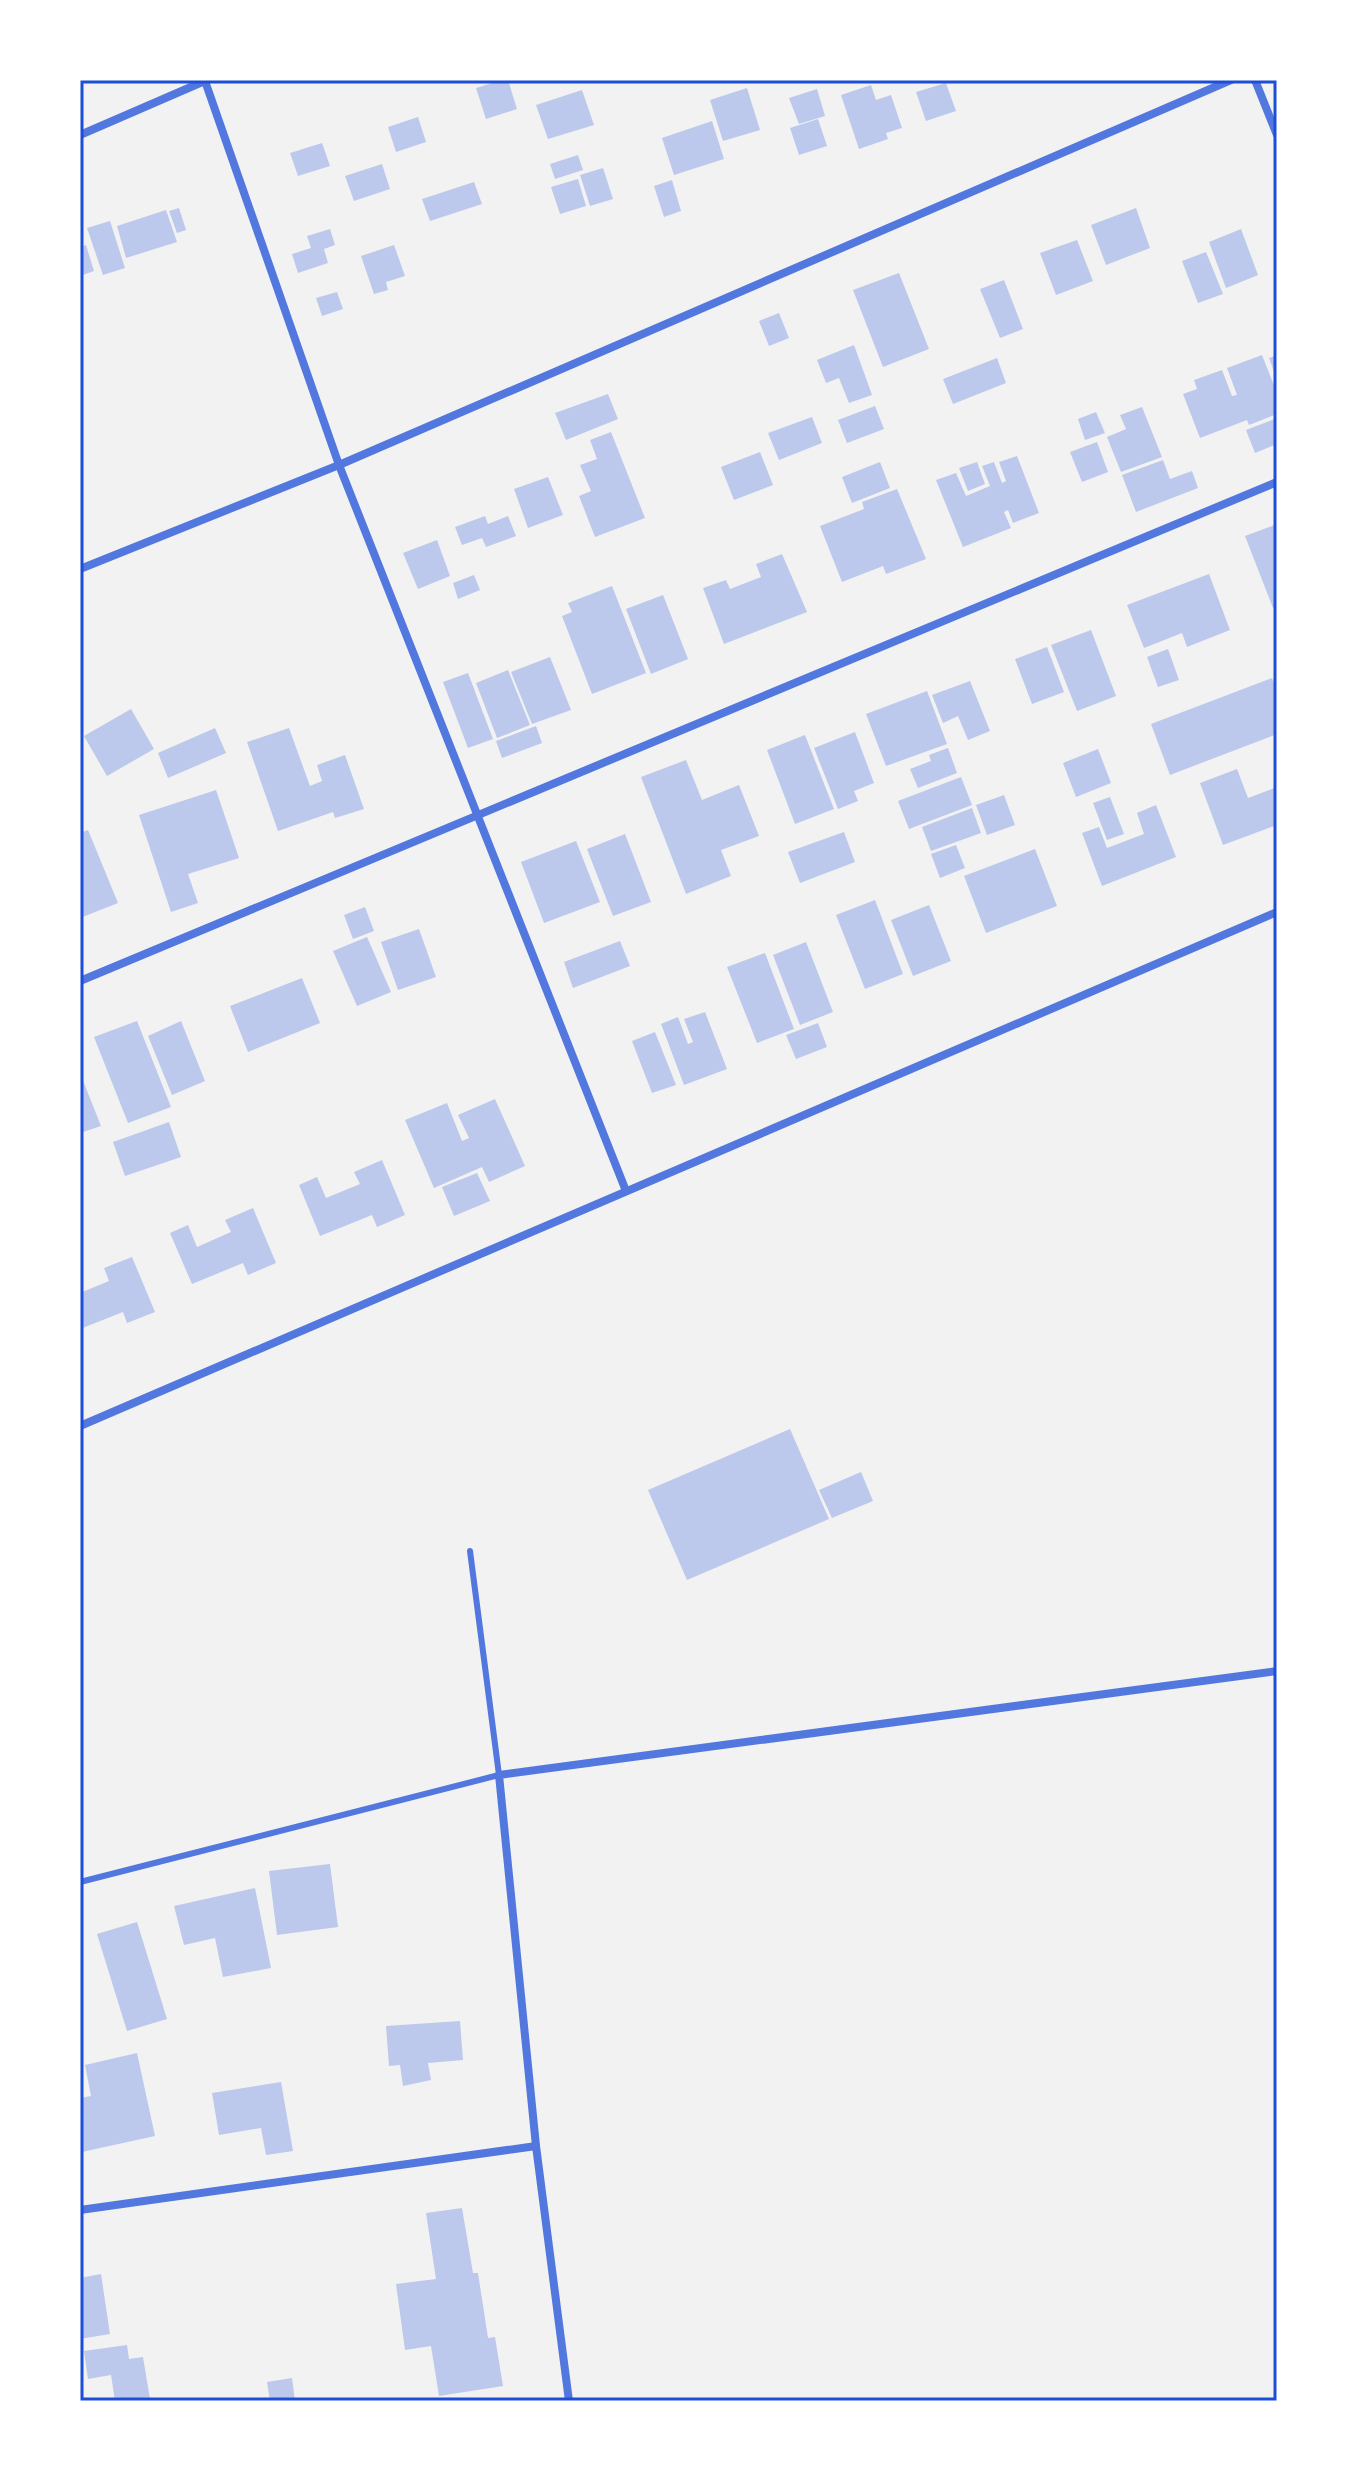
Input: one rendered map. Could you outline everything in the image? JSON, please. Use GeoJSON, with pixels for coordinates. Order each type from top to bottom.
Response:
{"type":"FeatureCollection","features":[{"type":"Feature","properties":{"kind":"street"},"geometry":{"type":"LineString","coordinates":[[80,135],[206,80],[339,465],[626,1191]]}},
{"type":"Feature","properties":{"kind":"street"},"geometry":{"type":"LineString","coordinates":[[80,569],[339,465],[1231,80]]}},
{"type":"Feature","properties":{"kind":"street"},"geometry":{"type":"LineString","coordinates":[[1255,80],[1277,135]]}},
{"type":"Feature","properties":{"kind":"street"},"geometry":{"type":"LineString","coordinates":[[80,981],[1277,482]]}},
{"type":"Feature","properties":{"kind":"street"},"geometry":{"type":"LineString","coordinates":[[80,1426],[1277,912]]}},
{"type":"Feature","properties":{"kind":"street"},"geometry":{"type":"LineString","coordinates":[[569,2401],[536,2146],[499,1775],[1277,1671]]}},
{"type":"Feature","properties":{"kind":"street"},"geometry":{"type":"LineString","coordinates":[[80,2210],[536,2146]]}},
{"type":"Feature","properties":{"kind":"lane"},"geometry":{"type":"LineString","coordinates":[[80,1882],[499,1775],[470,1551]]}},
{"type":"Feature","properties":{"kind":"building"},"geometry":{"type":"Polygon","coordinates":[[[508,80],[517,109],[486,119],[476,88],[508,80]]]}},
{"type":"Feature","properties":{"kind":"building"},"geometry":{"type":"Polygon","coordinates":[[[946,83],[956,111],[926,121],[916,92],[946,83]]]}},
{"type":"Feature","properties":{"kind":"building"},"geometry":{"type":"Polygon","coordinates":[[[871,85],[876,100],[891,95],[902,128],[886,133],[888,139],[859,149],[841,95],[871,85]]]}},
{"type":"Feature","properties":{"kind":"building"},"geometry":{"type":"Polygon","coordinates":[[[747,88],[760,130],[723,141],[710,100],[747,88]]]}},
{"type":"Feature","properties":{"kind":"building"},"geometry":{"type":"Polygon","coordinates":[[[817,89],[825,116],[799,124],[789,98],[817,89]]]}},
{"type":"Feature","properties":{"kind":"building"},"geometry":{"type":"Polygon","coordinates":[[[582,90],[594,125],[548,139],[536,105],[582,90]]]}},
{"type":"Feature","properties":{"kind":"building"},"geometry":{"type":"Polygon","coordinates":[[[418,117],[426,142],[396,152],[388,127],[418,117]]]}},
{"type":"Feature","properties":{"kind":"building"},"geometry":{"type":"Polygon","coordinates":[[[818,119],[827,146],[799,155],[790,128],[818,119]]]}},
{"type":"Feature","properties":{"kind":"building"},"geometry":{"type":"Polygon","coordinates":[[[712,121],[724,159],[674,175],[662,138],[712,121]]]}},
{"type":"Feature","properties":{"kind":"building"},"geometry":{"type":"Polygon","coordinates":[[[322,143],[330,166],[298,176],[290,153],[322,143]]]}},
{"type":"Feature","properties":{"kind":"building"},"geometry":{"type":"Polygon","coordinates":[[[578,155],[583,170],[555,179],[550,164],[578,155]]]}},
{"type":"Feature","properties":{"kind":"building"},"geometry":{"type":"Polygon","coordinates":[[[382,164],[390,189],[354,201],[345,176],[382,164]]]}},
{"type":"Feature","properties":{"kind":"building"},"geometry":{"type":"Polygon","coordinates":[[[603,168],[613,199],[590,206],[580,175],[603,168]]]}},
{"type":"Feature","properties":{"kind":"building"},"geometry":{"type":"Polygon","coordinates":[[[578,179],[586,206],[560,214],[551,187],[578,179]]]}},
{"type":"Feature","properties":{"kind":"building"},"geometry":{"type":"Polygon","coordinates":[[[672,180],[681,211],[664,217],[654,186],[672,180]]]}},
{"type":"Feature","properties":{"kind":"building"},"geometry":{"type":"Polygon","coordinates":[[[474,182],[482,204],[430,221],[422,199],[474,182]]]}},
{"type":"Feature","properties":{"kind":"building"},"geometry":{"type":"Polygon","coordinates":[[[179,208],[186,230],[177,233],[169,211],[179,208]]]}},
{"type":"Feature","properties":{"kind":"building"},"geometry":{"type":"Polygon","coordinates":[[[1136,208],[1150,248],[1106,265],[1091,225],[1136,208]]]}},
{"type":"Feature","properties":{"kind":"building"},"geometry":{"type":"Polygon","coordinates":[[[166,210],[177,242],[126,258],[117,226],[166,210]]]}},
{"type":"Feature","properties":{"kind":"building"},"geometry":{"type":"Polygon","coordinates":[[[110,221],[125,268],[103,275],[87,228],[110,221]]]}},
{"type":"Feature","properties":{"kind":"building"},"geometry":{"type":"Polygon","coordinates":[[[330,229],[335,245],[324,249],[328,263],[298,273],[292,254],[311,248],[307,236],[330,229]]]}},
{"type":"Feature","properties":{"kind":"building"},"geometry":{"type":"Polygon","coordinates":[[[1241,229],[1258,275],[1226,288],[1209,242],[1241,229]]]}},
{"type":"Feature","properties":{"kind":"building"},"geometry":{"type":"Polygon","coordinates":[[[1077,240],[1093,281],[1056,295],[1040,253],[1077,240]]]}},
{"type":"Feature","properties":{"kind":"building"},"geometry":{"type":"Polygon","coordinates":[[[86,245],[94,271],[80,276],[80,247],[86,245]]]}},
{"type":"Feature","properties":{"kind":"building"},"geometry":{"type":"Polygon","coordinates":[[[394,245],[405,276],[386,282],[388,290],[374,294],[361,256],[394,245]]]}},
{"type":"Feature","properties":{"kind":"building"},"geometry":{"type":"Polygon","coordinates":[[[1206,252],[1223,294],[1198,303],[1182,261],[1206,252]]]}},
{"type":"Feature","properties":{"kind":"building"},"geometry":{"type":"Polygon","coordinates":[[[899,273],[929,349],[883,367],[853,290],[899,273]]]}},
{"type":"Feature","properties":{"kind":"building"},"geometry":{"type":"Polygon","coordinates":[[[1004,280],[1023,329],[1000,338],[980,289],[1004,280]]]}},
{"type":"Feature","properties":{"kind":"building"},"geometry":{"type":"Polygon","coordinates":[[[337,292],[343,309],[322,316],[316,298],[337,292]]]}},
{"type":"Feature","properties":{"kind":"building"},"geometry":{"type":"Polygon","coordinates":[[[779,313],[789,338],[769,346],[759,321],[779,313]]]}},
{"type":"Feature","properties":{"kind":"building"},"geometry":{"type":"Polygon","coordinates":[[[854,345],[872,395],[849,403],[839,378],[826,383],[817,360],[854,345]]]}},
{"type":"Feature","properties":{"kind":"building"},"geometry":{"type":"Polygon","coordinates":[[[1262,355],[1277,393],[1277,414],[1249,425],[1247,420],[1200,438],[1183,394],[1197,389],[1194,380],[1222,370],[1232,396],[1237,395],[1227,368],[1262,355]]]}},
{"type":"Feature","properties":{"kind":"building"},"geometry":{"type":"Polygon","coordinates":[[[1277,355],[1277,380],[1269,358],[1277,355]]]}},
{"type":"Feature","properties":{"kind":"building"},"geometry":{"type":"Polygon","coordinates":[[[997,358],[1006,383],[953,404],[943,379],[997,358]]]}},
{"type":"Feature","properties":{"kind":"building"},"geometry":{"type":"Polygon","coordinates":[[[608,394],[618,419],[566,440],[555,413],[608,394]]]}},
{"type":"Feature","properties":{"kind":"building"},"geometry":{"type":"Polygon","coordinates":[[[875,406],[884,429],[847,443],[838,420],[875,406]]]}},
{"type":"Feature","properties":{"kind":"building"},"geometry":{"type":"Polygon","coordinates":[[[1142,407],[1162,457],[1121,472],[1107,437],[1126,429],[1120,415],[1142,407]]]}},
{"type":"Feature","properties":{"kind":"building"},"geometry":{"type":"Polygon","coordinates":[[[1096,412],[1105,433],[1085,440],[1078,419],[1096,412]]]}},
{"type":"Feature","properties":{"kind":"building"},"geometry":{"type":"Polygon","coordinates":[[[812,417],[822,443],[779,460],[768,433],[812,417]]]}},
{"type":"Feature","properties":{"kind":"building"},"geometry":{"type":"Polygon","coordinates":[[[1277,418],[1277,444],[1255,453],[1246,430],[1277,418]]]}},
{"type":"Feature","properties":{"kind":"building"},"geometry":{"type":"Polygon","coordinates":[[[611,432],[645,518],[595,537],[579,496],[591,491],[580,465],[597,459],[590,440],[611,432]]]}},
{"type":"Feature","properties":{"kind":"building"},"geometry":{"type":"Polygon","coordinates":[[[1097,442],[1108,472],[1082,482],[1070,452],[1097,442]]]}},
{"type":"Feature","properties":{"kind":"building"},"geometry":{"type":"Polygon","coordinates":[[[760,452],[773,485],[734,500],[721,467],[760,452]]]}},
{"type":"Feature","properties":{"kind":"building"},"geometry":{"type":"Polygon","coordinates":[[[1017,456],[1039,513],[1013,523],[1008,510],[1004,512],[1011,528],[963,547],[936,480],[956,473],[966,496],[990,486],[982,466],[994,462],[1002,483],[1006,481],[999,462],[1017,456]]]}},
{"type":"Feature","properties":{"kind":"building"},"geometry":{"type":"Polygon","coordinates":[[[1163,460],[1170,479],[1192,471],[1198,488],[1136,512],[1122,475],[1163,460]]]}},
{"type":"Feature","properties":{"kind":"building"},"geometry":{"type":"Polygon","coordinates":[[[880,462],[890,488],[852,503],[842,477],[880,462]]]}},
{"type":"Feature","properties":{"kind":"building"},"geometry":{"type":"Polygon","coordinates":[[[977,462],[985,484],[968,491],[959,468],[977,462]]]}},
{"type":"Feature","properties":{"kind":"building"},"geometry":{"type":"Polygon","coordinates":[[[548,477],[563,515],[528,528],[514,489],[548,477]]]}},
{"type":"Feature","properties":{"kind":"building"},"geometry":{"type":"Polygon","coordinates":[[[897,489],[926,559],[886,574],[883,566],[842,582],[820,526],[864,509],[862,502],[897,489]]]}},
{"type":"Feature","properties":{"kind":"building"},"geometry":{"type":"Polygon","coordinates":[[[485,516],[488,524],[508,516],[516,536],[486,547],[482,538],[462,545],[455,527],[485,516]]]}},
{"type":"Feature","properties":{"kind":"building"},"geometry":{"type":"Polygon","coordinates":[[[1277,524],[1277,607],[1273,608],[1245,536],[1277,524]]]}},
{"type":"Feature","properties":{"kind":"building"},"geometry":{"type":"Polygon","coordinates":[[[437,540],[450,576],[418,589],[403,553],[437,540]]]}},
{"type":"Feature","properties":{"kind":"building"},"geometry":{"type":"Polygon","coordinates":[[[782,554],[807,612],[724,644],[703,588],[726,580],[730,589],[761,577],[756,564],[782,554]]]}},
{"type":"Feature","properties":{"kind":"building"},"geometry":{"type":"Polygon","coordinates":[[[1209,574],[1230,630],[1187,647],[1182,633],[1144,648],[1127,605],[1209,574]]]}},
{"type":"Feature","properties":{"kind":"building"},"geometry":{"type":"Polygon","coordinates":[[[474,575],[480,590],[458,599],[453,583],[474,575]]]}},
{"type":"Feature","properties":{"kind":"building"},"geometry":{"type":"Polygon","coordinates":[[[612,586],[646,673],[592,694],[562,616],[572,612],[568,603],[612,586]]]}},
{"type":"Feature","properties":{"kind":"building"},"geometry":{"type":"Polygon","coordinates":[[[663,595],[688,659],[651,674],[626,609],[663,595]]]}},
{"type":"Feature","properties":{"kind":"building"},"geometry":{"type":"Polygon","coordinates":[[[1091,630],[1116,696],[1077,711],[1051,645],[1091,630]]]}},
{"type":"Feature","properties":{"kind":"building"},"geometry":{"type":"Polygon","coordinates":[[[1047,647],[1064,692],[1032,704],[1015,659],[1047,647]]]}},
{"type":"Feature","properties":{"kind":"building"},"geometry":{"type":"Polygon","coordinates":[[[1168,649],[1179,680],[1158,687],[1147,657],[1168,649]]]}},
{"type":"Feature","properties":{"kind":"building"},"geometry":{"type":"Polygon","coordinates":[[[550,657],[571,710],[532,724],[511,672],[550,657]]]}},
{"type":"Feature","properties":{"kind":"building"},"geometry":{"type":"Polygon","coordinates":[[[508,670],[530,725],[497,738],[476,683],[508,670]]]}},
{"type":"Feature","properties":{"kind":"building"},"geometry":{"type":"Polygon","coordinates":[[[468,673],[493,739],[468,748],[443,682],[468,673]]]}},
{"type":"Feature","properties":{"kind":"building"},"geometry":{"type":"Polygon","coordinates":[[[1272,678],[1277,691],[1277,734],[1170,775],[1151,724],[1272,678]]]}},
{"type":"Feature","properties":{"kind":"building"},"geometry":{"type":"Polygon","coordinates":[[[970,681],[990,731],[968,740],[958,716],[943,723],[932,695],[970,681]]]}},
{"type":"Feature","properties":{"kind":"building"},"geometry":{"type":"Polygon","coordinates":[[[927,691],[947,744],[886,766],[866,714],[927,691]]]}},
{"type":"Feature","properties":{"kind":"building"},"geometry":{"type":"Polygon","coordinates":[[[131,709],[154,749],[107,776],[84,736],[131,709]]]}},
{"type":"Feature","properties":{"kind":"building"},"geometry":{"type":"Polygon","coordinates":[[[536,726],[542,743],[502,758],[496,741],[536,726]]]}},
{"type":"Feature","properties":{"kind":"building"},"geometry":{"type":"Polygon","coordinates":[[[215,728],[226,753],[168,778],[158,753],[215,728]]]}},
{"type":"Feature","properties":{"kind":"building"},"geometry":{"type":"Polygon","coordinates":[[[289,728],[310,786],[322,781],[317,765],[345,755],[364,809],[335,818],[333,812],[278,831],[247,742],[289,728]]]}},
{"type":"Feature","properties":{"kind":"building"},"geometry":{"type":"Polygon","coordinates":[[[855,732],[874,783],[854,791],[858,801],[838,809],[814,748],[855,732]]]}},
{"type":"Feature","properties":{"kind":"building"},"geometry":{"type":"Polygon","coordinates":[[[805,735],[834,809],[795,824],[767,750],[805,735]]]}},
{"type":"Feature","properties":{"kind":"building"},"geometry":{"type":"Polygon","coordinates":[[[948,748],[957,773],[918,788],[910,769],[931,761],[929,755],[948,748]]]}},
{"type":"Feature","properties":{"kind":"building"},"geometry":{"type":"Polygon","coordinates":[[[1098,749],[1111,783],[1076,797],[1063,763],[1098,749]]]}},
{"type":"Feature","properties":{"kind":"building"},"geometry":{"type":"Polygon","coordinates":[[[686,760],[702,800],[739,785],[759,836],[721,850],[731,876],[686,894],[641,777],[686,760]]]}},
{"type":"Feature","properties":{"kind":"building"},"geometry":{"type":"Polygon","coordinates":[[[1237,769],[1248,798],[1277,787],[1277,825],[1223,845],[1200,783],[1237,769]]]}},
{"type":"Feature","properties":{"kind":"building"},"geometry":{"type":"Polygon","coordinates":[[[961,777],[972,805],[909,829],[898,801],[961,777]]]}},
{"type":"Feature","properties":{"kind":"building"},"geometry":{"type":"Polygon","coordinates":[[[216,790],[239,858],[188,874],[198,903],[171,912],[139,815],[216,790]]]}},
{"type":"Feature","properties":{"kind":"building"},"geometry":{"type":"Polygon","coordinates":[[[1004,795],[1015,825],[987,835],[976,805],[1004,795]]]}},
{"type":"Feature","properties":{"kind":"building"},"geometry":{"type":"Polygon","coordinates":[[[1110,797],[1124,834],[1107,840],[1093,803],[1110,797]]]}},
{"type":"Feature","properties":{"kind":"building"},"geometry":{"type":"Polygon","coordinates":[[[1156,805],[1176,857],[1102,886],[1082,833],[1099,827],[1107,848],[1144,834],[1137,813],[1156,805]]]}},
{"type":"Feature","properties":{"kind":"building"},"geometry":{"type":"Polygon","coordinates":[[[972,808],[981,833],[931,851],[922,827],[972,808]]]}},
{"type":"Feature","properties":{"kind":"building"},"geometry":{"type":"Polygon","coordinates":[[[88,830],[118,903],[80,918],[80,833],[88,830]]]}},
{"type":"Feature","properties":{"kind":"building"},"geometry":{"type":"Polygon","coordinates":[[[844,832],[855,862],[800,883],[788,852],[844,832]]]}},
{"type":"Feature","properties":{"kind":"building"},"geometry":{"type":"Polygon","coordinates":[[[625,834],[651,902],[613,916],[587,849],[625,834]]]}},
{"type":"Feature","properties":{"kind":"building"},"geometry":{"type":"Polygon","coordinates":[[[576,841],[600,902],[544,923],[521,862],[576,841]]]}},
{"type":"Feature","properties":{"kind":"building"},"geometry":{"type":"Polygon","coordinates":[[[956,845],[965,868],[940,878],[931,854],[956,845]]]}},
{"type":"Feature","properties":{"kind":"building"},"geometry":{"type":"Polygon","coordinates":[[[1035,849],[1057,906],[986,933],[964,876],[1035,849]]]}},
{"type":"Feature","properties":{"kind":"building"},"geometry":{"type":"Polygon","coordinates":[[[875,900],[903,974],[865,989],[836,915],[875,900]]]}},
{"type":"Feature","properties":{"kind":"building"},"geometry":{"type":"Polygon","coordinates":[[[929,905],[951,961],[913,976],[891,920],[929,905]]]}},
{"type":"Feature","properties":{"kind":"building"},"geometry":{"type":"Polygon","coordinates":[[[365,907],[374,931],[353,939],[344,915],[365,907]]]}},
{"type":"Feature","properties":{"kind":"building"},"geometry":{"type":"Polygon","coordinates":[[[419,929],[436,977],[398,990],[381,942],[419,929]]]}},
{"type":"Feature","properties":{"kind":"building"},"geometry":{"type":"Polygon","coordinates":[[[367,937],[391,992],[357,1006],[333,951],[367,937]]]}},
{"type":"Feature","properties":{"kind":"building"},"geometry":{"type":"Polygon","coordinates":[[[620,941],[630,966],[573,988],[564,962],[620,941]]]}},
{"type":"Feature","properties":{"kind":"building"},"geometry":{"type":"Polygon","coordinates":[[[806,942],[833,1012],[800,1025],[773,955],[806,942]]]}},
{"type":"Feature","properties":{"kind":"building"},"geometry":{"type":"Polygon","coordinates":[[[765,953],[794,1029],[757,1043],[727,967],[765,953]]]}},
{"type":"Feature","properties":{"kind":"building"},"geometry":{"type":"Polygon","coordinates":[[[302,978],[320,1023],[248,1052],[230,1006],[302,978]]]}},
{"type":"Feature","properties":{"kind":"building"},"geometry":{"type":"Polygon","coordinates":[[[705,1012],[727,1069],[684,1085],[661,1024],[678,1017],[688,1044],[693,1042],[684,1019],[705,1012]]]}},
{"type":"Feature","properties":{"kind":"building"},"geometry":{"type":"Polygon","coordinates":[[[137,1021],[171,1107],[128,1123],[94,1037],[137,1021]]]}},
{"type":"Feature","properties":{"kind":"building"},"geometry":{"type":"Polygon","coordinates":[[[181,1021],[205,1081],[172,1095],[148,1036],[181,1021]]]}},
{"type":"Feature","properties":{"kind":"building"},"geometry":{"type":"Polygon","coordinates":[[[818,1023],[827,1047],[796,1059],[786,1035],[818,1023]]]}},
{"type":"Feature","properties":{"kind":"building"},"geometry":{"type":"Polygon","coordinates":[[[655,1032],[676,1085],[652,1093],[632,1041],[655,1032]]]}},
{"type":"Feature","properties":{"kind":"building"},"geometry":{"type":"Polygon","coordinates":[[[80,1073],[101,1126],[80,1133],[80,1073]]]}},
{"type":"Feature","properties":{"kind":"building"},"geometry":{"type":"Polygon","coordinates":[[[495,1099],[525,1166],[489,1182],[482,1167],[434,1188],[405,1120],[447,1103],[462,1141],[469,1138],[458,1115],[495,1099]]]}},
{"type":"Feature","properties":{"kind":"building"},"geometry":{"type":"Polygon","coordinates":[[[169,1122],[181,1157],[125,1176],[113,1142],[169,1122]]]}},
{"type":"Feature","properties":{"kind":"building"},"geometry":{"type":"Polygon","coordinates":[[[382,1160],[405,1215],[377,1227],[372,1215],[320,1236],[299,1185],[317,1177],[326,1198],[360,1184],[354,1172],[382,1160]]]}},
{"type":"Feature","properties":{"kind":"building"},"geometry":{"type":"Polygon","coordinates":[[[477,1173],[490,1201],[454,1216],[442,1187],[477,1173]]]}},
{"type":"Feature","properties":{"kind":"building"},"geometry":{"type":"Polygon","coordinates":[[[253,1208],[276,1263],[248,1275],[243,1263],[192,1284],[170,1233],[188,1225],[197,1247],[231,1232],[225,1220],[253,1208]]]}},
{"type":"Feature","properties":{"kind":"building"},"geometry":{"type":"Polygon","coordinates":[[[132,1257],[155,1312],[127,1323],[123,1312],[80,1329],[80,1293],[109,1281],[104,1268],[132,1257]]]}},
{"type":"Feature","properties":{"kind":"building"},"geometry":{"type":"Polygon","coordinates":[[[790,1429],[829,1519],[687,1580],[648,1490],[790,1429]]]}},
{"type":"Feature","properties":{"kind":"building"},"geometry":{"type":"Polygon","coordinates":[[[861,1472],[873,1501],[832,1518],[819,1490],[861,1472]]]}},
{"type":"Feature","properties":{"kind":"building"},"geometry":{"type":"Polygon","coordinates":[[[330,1864],[338,1927],[277,1935],[269,1871],[330,1864]]]}},
{"type":"Feature","properties":{"kind":"building"},"geometry":{"type":"Polygon","coordinates":[[[255,1888],[271,1968],[223,1977],[215,1938],[184,1945],[174,1906],[255,1888]]]}},
{"type":"Feature","properties":{"kind":"building"},"geometry":{"type":"Polygon","coordinates":[[[137,1922],[167,2019],[127,2031],[97,1934],[137,1922]]]}},
{"type":"Feature","properties":{"kind":"building"},"geometry":{"type":"Polygon","coordinates":[[[460,2021],[463,2060],[428,2063],[431,2080],[403,2086],[400,2065],[389,2066],[386,2026],[460,2021]]]}},
{"type":"Feature","properties":{"kind":"building"},"geometry":{"type":"Polygon","coordinates":[[[137,2053],[155,2136],[82,2152],[80,2098],[91,2096],[85,2065],[137,2053]]]}},
{"type":"Feature","properties":{"kind":"building"},"geometry":{"type":"Polygon","coordinates":[[[281,2082],[293,2151],[266,2155],[261,2128],[219,2135],[212,2093],[281,2082]]]}},
{"type":"Feature","properties":{"kind":"building"},"geometry":{"type":"Polygon","coordinates":[[[462,2208],[473,2273],[478,2273],[488,2338],[495,2337],[503,2386],[439,2396],[431,2346],[405,2350],[396,2284],[436,2279],[426,2213],[462,2208]]]}},
{"type":"Feature","properties":{"kind":"building"},"geometry":{"type":"Polygon","coordinates":[[[101,2274],[110,2334],[80,2339],[80,2278],[101,2274]]]}},
{"type":"Feature","properties":{"kind":"building"},"geometry":{"type":"Polygon","coordinates":[[[127,2345],[129,2359],[143,2357],[150,2399],[115,2401],[111,2375],[88,2379],[84,2351],[127,2345]]]}},
{"type":"Feature","properties":{"kind":"building"},"geometry":{"type":"Polygon","coordinates":[[[292,2378],[295,2401],[270,2401],[267,2382],[292,2378]]]}}]}
